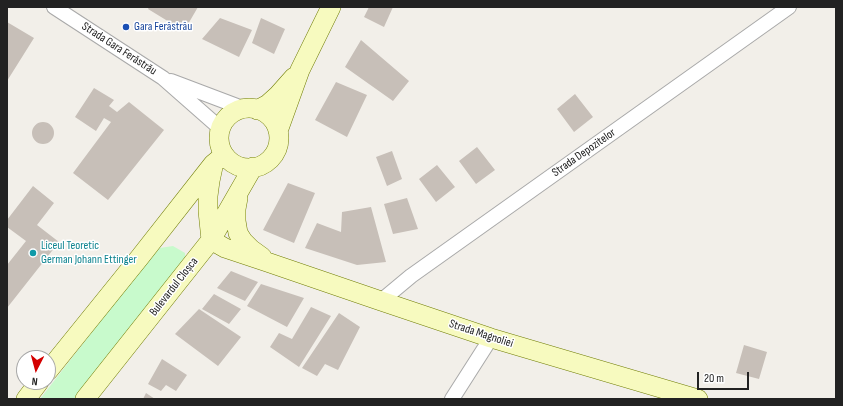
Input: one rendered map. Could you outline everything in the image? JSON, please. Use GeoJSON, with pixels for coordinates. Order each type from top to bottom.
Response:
{"type":"FeatureCollection","features":[{"type":"Feature","properties":{"kind":"main road"},"geometry":{"type":"LineString","coordinates":[[278,131],[300,70],[331,7]]}},
{"type":"Feature","properties":{"kind":"main road"},"geometry":{"type":"LineString","coordinates":[[211,240],[208,196],[210,181],[219,159],[219,136],[225,121],[230,115],[237,111],[268,104],[300,70]]}},
{"type":"Feature","properties":{"kind":"main road"},"geometry":{"type":"LineString","coordinates":[[219,159],[243,167],[253,168],[263,165],[271,159],[279,141],[275,123],[262,111],[251,109]]}},
{"type":"Feature","properties":{"kind":"main road"},"geometry":{"type":"LineString","coordinates":[[56,361],[219,159]]}},
{"type":"Feature","properties":{"kind":"main road","name":"Bulevardul Cloșca"},"geometry":{"type":"LineString","coordinates":[[85,399],[211,240],[253,168]]}},
{"type":"Feature","properties":{"kind":"main road","name":"Strada Magnoliei"},"geometry":{"type":"LineString","coordinates":[[240,192],[236,209],[238,233],[251,249],[267,262]]}},
{"type":"Feature","properties":{"kind":"main road","name":"Strada Magnoliei"},"geometry":{"type":"LineString","coordinates":[[211,240],[225,248],[491,338],[698,399]]}},
{"type":"Feature","properties":{"kind":"main road"},"geometry":{"type":"LineString","coordinates":[[26,399],[33,390]]}},
{"type":"Feature","properties":{"kind":"street","name":"Strada Gara Ferăstrău"},"geometry":{"type":"LineString","coordinates":[[54,7],[163,78],[221,129]]}},
{"type":"Feature","properties":{"kind":"street","name":"Strada Depozitelor"},"geometry":{"type":"LineString","coordinates":[[381,301],[411,276],[789,7]]}},
{"type":"Feature","properties":{"kind":"street","name":"Strada Gara Ferăstrău"},"geometry":{"type":"LineString","coordinates":[[163,78],[251,109]]}},
{"type":"Feature","properties":{"kind":"street"},"geometry":{"type":"LineString","coordinates":[[452,399],[491,338]]}},
{"type":"Feature","properties":{"kind":"green space"},"geometry":{"type":"Polygon","coordinates":[[[173,246],[185,253],[185,266],[74,399],[40,399],[47,390],[56,390],[56,378],[144,265],[160,248],[173,246]]]}},
{"type":"Feature","properties":{"kind":"building"},"geometry":{"type":"Polygon","coordinates":[[[149,7],[198,7],[184,31],[148,9],[149,7]]]}},
{"type":"Feature","properties":{"kind":"building"},"geometry":{"type":"Polygon","coordinates":[[[369,7],[393,7],[384,27],[364,17],[369,7]]]}},
{"type":"Feature","properties":{"kind":"building"},"geometry":{"type":"Polygon","coordinates":[[[220,18],[252,30],[239,57],[202,39],[220,18]]]}},
{"type":"Feature","properties":{"kind":"building"},"geometry":{"type":"Polygon","coordinates":[[[261,18],[285,29],[274,54],[252,43],[261,18]]]}},
{"type":"Feature","properties":{"kind":"building"},"geometry":{"type":"Polygon","coordinates":[[[7,22],[34,38],[7,81],[7,22]]]}},
{"type":"Feature","properties":{"kind":"building"},"geometry":{"type":"Polygon","coordinates":[[[361,40],[409,81],[393,101],[345,67],[361,40]]]}},
{"type":"Feature","properties":{"kind":"building"},"geometry":{"type":"Polygon","coordinates":[[[336,82],[367,95],[347,137],[315,120],[336,82]]]}},
{"type":"Feature","properties":{"kind":"building"},"geometry":{"type":"Polygon","coordinates":[[[94,88],[114,100],[109,106],[117,112],[129,102],[164,130],[108,200],[73,173],[111,122],[104,118],[96,131],[75,117],[94,88]]]}},
{"type":"Feature","properties":{"kind":"building"},"geometry":{"type":"Polygon","coordinates":[[[575,94],[593,117],[574,132],[557,109],[575,94]]]}},
{"type":"Feature","properties":{"kind":"building"},"geometry":{"type":"Polygon","coordinates":[[[43,122],[51,125],[54,133],[51,141],[43,144],[35,141],[32,133],[35,125],[43,122]]]}},
{"type":"Feature","properties":{"kind":"building"},"geometry":{"type":"Polygon","coordinates":[[[477,147],[495,170],[476,184],[459,161],[477,147]]]}},
{"type":"Feature","properties":{"kind":"building"},"geometry":{"type":"Polygon","coordinates":[[[392,151],[402,179],[387,186],[376,157],[392,151]]]}},
{"type":"Feature","properties":{"kind":"building"},"geometry":{"type":"Polygon","coordinates":[[[437,165],[455,187],[436,202],[419,179],[437,165]]]}},
{"type":"Feature","properties":{"kind":"building"},"geometry":{"type":"Polygon","coordinates":[[[288,183],[315,193],[294,243],[263,230],[288,183]]]}},
{"type":"Feature","properties":{"kind":"building","name":"Liceul Teoretic German Johann Ettinger"},"geometry":{"type":"Polygon","coordinates":[[[33,186],[54,203],[37,225],[59,242],[7,308],[7,265],[26,241],[7,227],[7,220],[33,186]]]}},
{"type":"Feature","properties":{"kind":"building"},"geometry":{"type":"Polygon","coordinates":[[[407,198],[418,229],[393,234],[384,204],[407,198]]]}},
{"type":"Feature","properties":{"kind":"building"},"geometry":{"type":"Polygon","coordinates":[[[371,207],[386,262],[357,265],[305,248],[317,223],[341,232],[342,212],[371,207]]]}},
{"type":"Feature","properties":{"kind":"building"},"geometry":{"type":"Polygon","coordinates":[[[231,271],[258,282],[245,301],[217,288],[231,271]]]}},
{"type":"Feature","properties":{"kind":"building"},"geometry":{"type":"Polygon","coordinates":[[[261,284],[304,298],[287,327],[247,306],[261,284]]]}},
{"type":"Feature","properties":{"kind":"building"},"geometry":{"type":"Polygon","coordinates":[[[214,294],[241,309],[229,324],[202,309],[214,294]]]}},
{"type":"Feature","properties":{"kind":"building"},"geometry":{"type":"Polygon","coordinates":[[[311,307],[331,316],[299,367],[270,347],[279,333],[292,339],[311,307]]]}},
{"type":"Feature","properties":{"kind":"building"},"geometry":{"type":"Polygon","coordinates":[[[199,309],[241,337],[218,366],[175,334],[199,309]]]}},
{"type":"Feature","properties":{"kind":"building"},"geometry":{"type":"Polygon","coordinates":[[[339,313],[360,327],[338,370],[325,364],[317,376],[302,368],[339,313]]]}},
{"type":"Feature","properties":{"kind":"building"},"geometry":{"type":"Polygon","coordinates":[[[744,345],[767,352],[759,379],[736,373],[744,345]]]}},
{"type":"Feature","properties":{"kind":"building"},"geometry":{"type":"Polygon","coordinates":[[[162,359],[187,375],[176,391],[166,385],[161,391],[148,384],[162,359]]]}},
{"type":"Feature","properties":{"kind":"building"},"geometry":{"type":"Polygon","coordinates":[[[146,393],[155,399],[143,399],[146,393]]]}},
{"type":"Feature","properties":{"kind":"place","name":"Gara Ferăstrău"},"geometry":{"type":"Point","coordinates":[126,27]}},
{"type":"Feature","properties":{"kind":"place","name":"Liceul Teoretic German Johann Ettinger"},"geometry":{"type":"Point","coordinates":[33,253]}}]}
